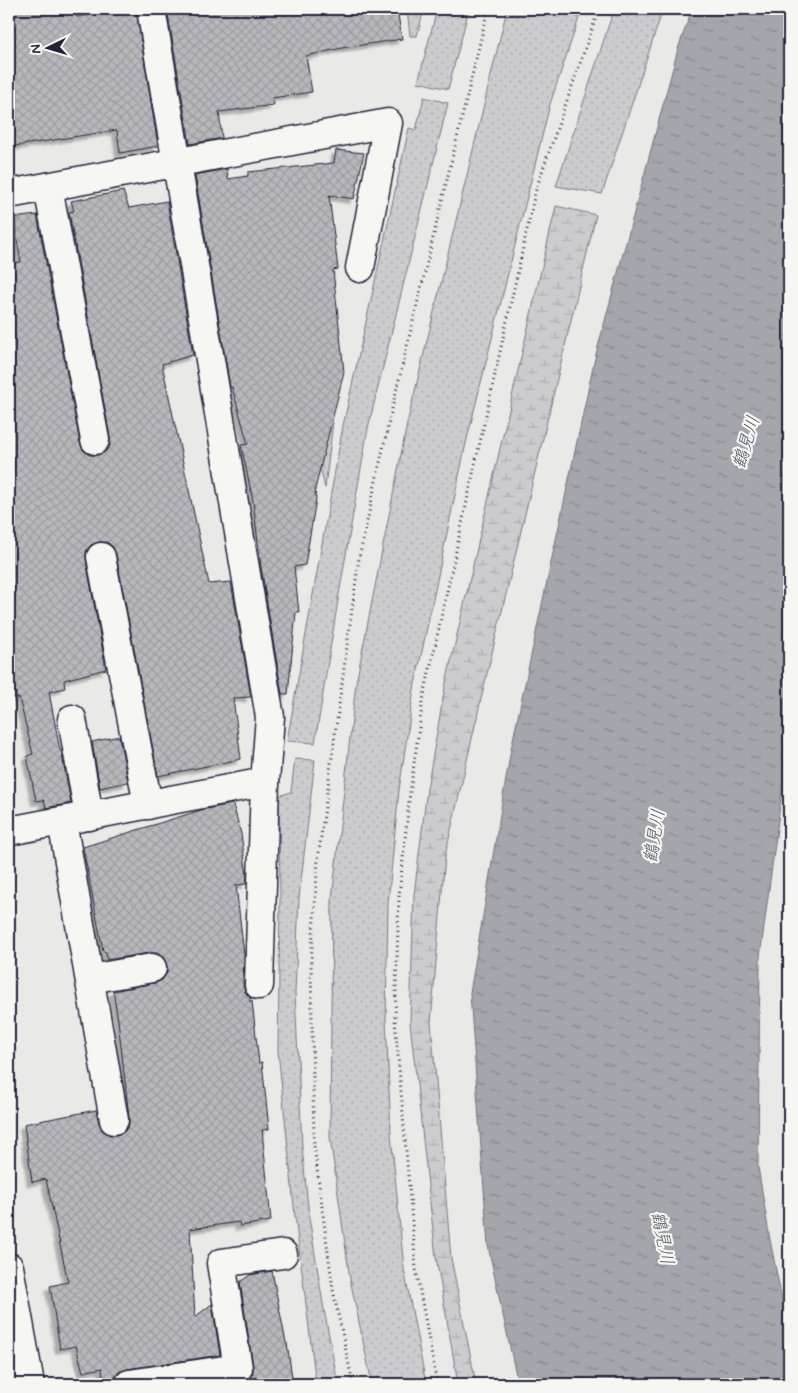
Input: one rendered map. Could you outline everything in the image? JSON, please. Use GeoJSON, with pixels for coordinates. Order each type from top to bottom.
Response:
{"type":"FeatureCollection","features":[{"type":"Feature","properties":{"kind":"street"},"geometry":{"type":"LineString","coordinates":[[151,9],[270,717],[265,782],[259,985]]}},
{"type":"Feature","properties":{"kind":"street"},"geometry":{"type":"LineString","coordinates":[[9,194],[388,123],[360,268]]}},
{"type":"Feature","properties":{"kind":"street"},"geometry":{"type":"LineString","coordinates":[[48,187],[95,440]]}},
{"type":"Feature","properties":{"kind":"street"},"geometry":{"type":"LineString","coordinates":[[101,557],[148,805]]}},
{"type":"Feature","properties":{"kind":"street"},"geometry":{"type":"LineString","coordinates":[[72,718],[90,816]]}},
{"type":"Feature","properties":{"kind":"street"},"geometry":{"type":"LineString","coordinates":[[9,831],[265,782]]}},
{"type":"Feature","properties":{"kind":"street"},"geometry":{"type":"LineString","coordinates":[[62,821],[114,1120]]}},
{"type":"Feature","properties":{"kind":"street"},"geometry":{"type":"LineString","coordinates":[[90,980],[152,968]]}},
{"type":"Feature","properties":{"kind":"street"},"geometry":{"type":"LineString","coordinates":[[129,1384],[238,1368],[221,1263],[282,1254]]}},
{"type":"Feature","properties":{"kind":"street"},"geometry":{"type":"LineString","coordinates":[[9,1267],[30,1384]]}},
{"type":"Feature","properties":{"kind":"path"},"geometry":{"type":"LineString","coordinates":[[353,1384],[333,1290],[314,1146],[311,962],[318,859],[359,558],[395,398],[488,9]]}},
{"type":"Feature","properties":{"kind":"path"},"geometry":{"type":"LineString","coordinates":[[437,1384],[416,1269],[395,1020],[399,896],[410,792],[423,700],[536,188],[598,9]]}},
{"type":"Feature","properties":{"kind":"green space"},"geometry":{"type":"Polygon","coordinates":[[[407,9],[424,9],[417,36],[410,36],[407,9]]]}},
{"type":"Feature","properties":{"kind":"green space"},"geometry":{"type":"Polygon","coordinates":[[[437,9],[469,9],[448,89],[418,82],[437,9]]]}},
{"type":"Feature","properties":{"kind":"green space"},"geometry":{"type":"Polygon","coordinates":[[[507,9],[582,9],[550,104],[466,443],[414,689],[399,790],[388,903],[386,1020],[391,1134],[404,1269],[426,1384],[372,1384],[350,1279],[330,1137],[332,899],[356,683],[407,424],[507,9]]]}},
{"type":"Feature","properties":{"kind":"green space"},"geometry":{"type":"Polygon","coordinates":[[[614,9],[663,9],[602,194],[556,186],[614,9]]]}},
{"type":"Feature","properties":{"kind":"green space"},"geometry":{"type":"Polygon","coordinates":[[[424,97],[448,103],[368,428],[315,743],[287,741],[343,426],[409,128],[416,130],[424,97]]]}},
{"type":"Feature","properties":{"kind":"green space"},"geometry":{"type":"Polygon","coordinates":[[[556,206],[596,215],[445,856],[431,1022],[451,1258],[476,1384],[458,1384],[436,1257],[410,1022],[414,895],[427,789],[445,687],[556,206]]]}},
{"type":"Feature","properties":{"kind":"green space"},"geometry":{"type":"Polygon","coordinates":[[[333,422],[325,488],[314,442],[303,426],[333,422]]]}},
{"type":"Feature","properties":{"kind":"green space"},"geometry":{"type":"Polygon","coordinates":[[[295,759],[315,760],[299,898],[295,992],[302,1147],[309,1217],[338,1384],[316,1384],[295,1216],[278,1051],[279,796],[291,792],[295,759]]]}},
{"type":"Feature","properties":{"kind":"water","name":"鶴見川"},"geometry":{"type":"Polygon","coordinates":[[[692,9],[789,9],[789,737],[760,957],[758,1167],[789,1335],[789,1384],[518,1384],[488,1246],[470,993],[511,749],[595,358],[678,49],[692,9]]]}},
{"type":"Feature","properties":{"kind":"building"},"geometry":{"type":"Polygon","coordinates":[[[9,9],[75,9],[77,17],[123,9],[136,9],[158,146],[120,153],[117,130],[9,147],[9,9]]]}},
{"type":"Feature","properties":{"kind":"building"},"geometry":{"type":"Polygon","coordinates":[[[167,9],[397,9],[402,39],[342,48],[306,56],[312,92],[272,98],[274,105],[219,112],[222,138],[190,144],[167,9]]]}},
{"type":"Feature","properties":{"kind":"building"},"geometry":{"type":"Polygon","coordinates":[[[336,150],[364,153],[354,199],[329,195],[338,269],[333,270],[344,372],[315,489],[316,499],[305,565],[294,567],[299,612],[296,612],[288,694],[282,694],[261,567],[253,501],[241,445],[248,444],[232,387],[230,387],[195,175],[227,169],[228,179],[248,176],[248,172],[334,163],[336,150]]]}},
{"type":"Feature","properties":{"kind":"building"},"geometry":{"type":"Polygon","coordinates":[[[123,191],[129,208],[167,201],[193,355],[162,364],[209,584],[231,582],[251,697],[233,698],[241,759],[158,776],[116,554],[113,547],[107,542],[91,545],[86,551],[86,560],[106,669],[64,680],[65,688],[49,692],[71,803],[46,808],[44,800],[36,801],[27,756],[33,754],[19,698],[17,699],[9,671],[9,263],[21,262],[13,218],[37,215],[80,443],[83,450],[89,455],[98,455],[105,452],[110,446],[110,437],[69,212],[74,211],[71,201],[123,191]]]}},
{"type":"Feature","properties":{"kind":"building"},"geometry":{"type":"Polygon","coordinates":[[[119,736],[128,782],[100,788],[92,742],[119,736]]]}},
{"type":"Feature","properties":{"kind":"building"},"geometry":{"type":"Polygon","coordinates":[[[233,804],[241,834],[247,876],[246,884],[236,885],[244,955],[243,985],[245,992],[250,997],[250,1002],[252,1001],[259,1063],[262,1062],[269,1129],[262,1130],[271,1221],[240,1226],[239,1222],[190,1229],[195,1317],[212,1304],[220,1355],[127,1369],[119,1372],[114,1384],[103,1384],[102,1368],[83,1372],[76,1346],[60,1349],[50,1286],[68,1282],[46,1179],[32,1182],[24,1124],[96,1110],[102,1130],[109,1135],[124,1132],[129,1125],[129,1117],[113,991],[162,980],[167,973],[167,966],[164,958],[157,953],[107,960],[106,952],[103,951],[83,847],[201,810],[233,804]]]}},
{"type":"Feature","properties":{"kind":"building"},"geometry":{"type":"Polygon","coordinates":[[[272,1271],[287,1343],[293,1384],[235,1384],[248,1380],[253,1373],[240,1282],[250,1275],[272,1271]]]}}]}
